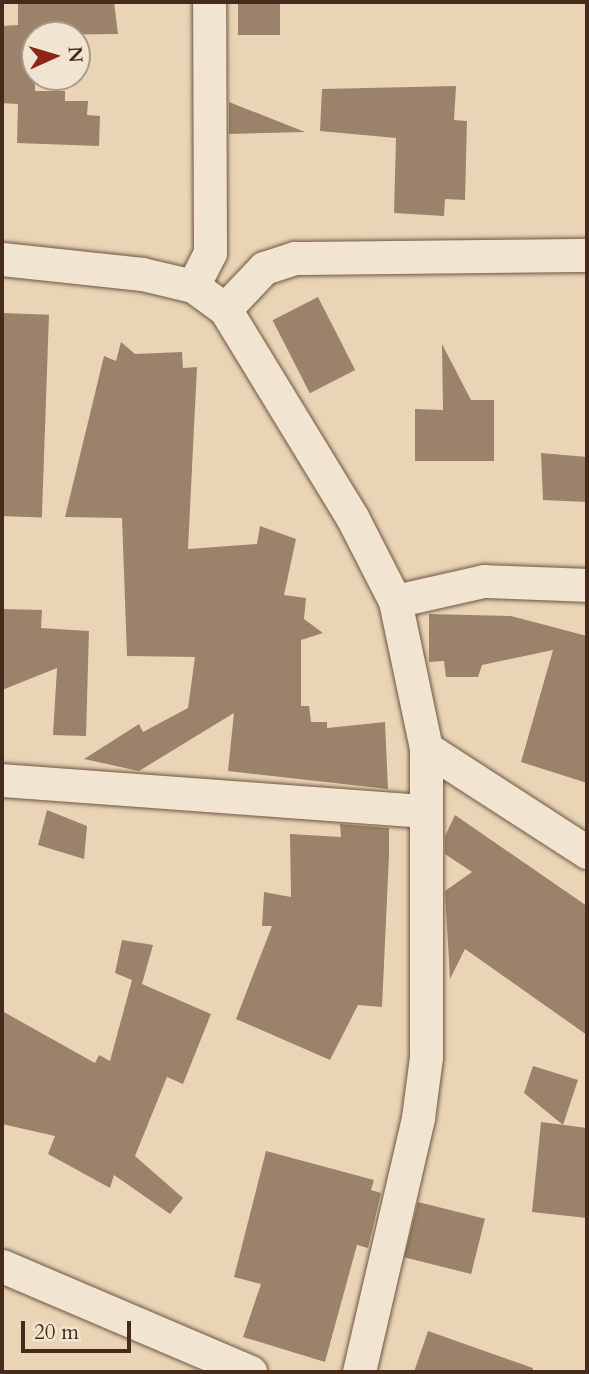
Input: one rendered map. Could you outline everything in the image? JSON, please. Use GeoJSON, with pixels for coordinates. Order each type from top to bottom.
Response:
{"type":"FeatureCollection","features":[{"type":"Feature","properties":{"kind":"street"},"geometry":{"type":"LineString","coordinates":[[193,286],[210,253],[209,2]]}},
{"type":"Feature","properties":{"kind":"street"},"geometry":{"type":"LineString","coordinates":[[225,309],[264,268],[295,258],[584,255]]}},
{"type":"Feature","properties":{"kind":"street"},"geometry":{"type":"LineString","coordinates":[[2,259],[57,262],[193,286],[225,309],[352,517],[395,601],[426,748],[426,1057],[418,1118],[359,1372]]}},
{"type":"Feature","properties":{"kind":"street"},"geometry":{"type":"LineString","coordinates":[[395,601],[484,581],[587,585]]}},
{"type":"Feature","properties":{"kind":"street"},"geometry":{"type":"LineString","coordinates":[[426,748],[587,852]]}},
{"type":"Feature","properties":{"kind":"street"},"geometry":{"type":"LineString","coordinates":[[2,780],[426,811]]}},
{"type":"Feature","properties":{"kind":"street"},"geometry":{"type":"LineString","coordinates":[[2,1266],[196,1363],[250,1372]]}},
{"type":"Feature","properties":{"kind":"building"},"geometry":{"type":"Polygon","coordinates":[[[18,2],[114,2],[118,34],[91,34],[91,21],[21,21],[21,91],[65,91],[65,101],[88,101],[87,115],[100,116],[99,146],[17,143],[18,104],[2,103],[2,26],[18,25],[18,2]]]}},
{"type":"Feature","properties":{"kind":"building"},"geometry":{"type":"Polygon","coordinates":[[[238,2],[280,2],[280,35],[238,35],[238,2]]]}},
{"type":"Feature","properties":{"kind":"building"},"geometry":{"type":"Polygon","coordinates":[[[456,86],[454,120],[467,121],[465,200],[445,199],[444,216],[394,213],[396,138],[320,131],[322,89],[456,86]]]}},
{"type":"Feature","properties":{"kind":"building"},"geometry":{"type":"Polygon","coordinates":[[[229,102],[305,132],[229,134],[229,102]]]}},
{"type":"Feature","properties":{"kind":"building"},"geometry":{"type":"Polygon","coordinates":[[[318,297],[355,370],[310,393],[273,320],[318,297]]]}},
{"type":"Feature","properties":{"kind":"building"},"geometry":{"type":"Polygon","coordinates":[[[2,313],[49,315],[42,518],[2,516],[2,313]]]}},
{"type":"Feature","properties":{"kind":"building"},"geometry":{"type":"Polygon","coordinates":[[[121,342],[135,354],[182,352],[183,368],[197,367],[188,549],[257,544],[260,526],[296,539],[284,595],[306,598],[304,619],[323,633],[301,640],[301,706],[309,706],[311,722],[327,722],[327,728],[385,722],[388,789],[228,771],[234,713],[139,771],[84,759],[139,724],[143,732],[188,708],[195,657],[127,656],[122,518],[65,517],[104,356],[116,361],[121,342]]]}},
{"type":"Feature","properties":{"kind":"building"},"geometry":{"type":"Polygon","coordinates":[[[442,344],[471,400],[494,400],[494,461],[415,461],[415,409],[443,410],[442,344]]]}},
{"type":"Feature","properties":{"kind":"building"},"geometry":{"type":"Polygon","coordinates":[[[541,453],[587,457],[587,502],[543,500],[541,453]]]}},
{"type":"Feature","properties":{"kind":"building"},"geometry":{"type":"Polygon","coordinates":[[[2,609],[42,610],[41,628],[89,631],[86,736],[53,735],[57,668],[2,690],[2,609]]]}},
{"type":"Feature","properties":{"kind":"building"},"geometry":{"type":"Polygon","coordinates":[[[429,614],[511,616],[587,636],[587,783],[521,762],[553,650],[482,665],[478,677],[446,677],[444,661],[429,662],[429,614]]]}},
{"type":"Feature","properties":{"kind":"building"},"geometry":{"type":"Polygon","coordinates":[[[47,810],[87,826],[84,859],[38,845],[47,810]]]}},
{"type":"Feature","properties":{"kind":"building"},"geometry":{"type":"Polygon","coordinates":[[[455,815],[587,906],[587,1035],[465,949],[450,979],[445,891],[472,872],[445,854],[445,836],[455,815]]]}},
{"type":"Feature","properties":{"kind":"building"},"geometry":{"type":"Polygon","coordinates":[[[340,824],[389,828],[389,856],[382,1007],[358,1005],[330,1060],[236,1019],[272,926],[262,926],[264,892],[291,897],[290,834],[341,837],[340,824]]]}},
{"type":"Feature","properties":{"kind":"building"},"geometry":{"type":"Polygon","coordinates":[[[122,940],[153,945],[142,984],[211,1014],[183,1084],[167,1077],[135,1156],[183,1198],[170,1214],[114,1175],[110,1188],[48,1154],[55,1136],[2,1124],[2,1011],[95,1063],[99,1055],[110,1061],[132,980],[115,973],[122,940]]]}},
{"type":"Feature","properties":{"kind":"building"},"geometry":{"type":"Polygon","coordinates":[[[533,1066],[578,1080],[563,1125],[524,1093],[533,1066]]]}},
{"type":"Feature","properties":{"kind":"building"},"geometry":{"type":"Polygon","coordinates":[[[541,1122],[587,1128],[587,1218],[532,1212],[541,1122]]]}},
{"type":"Feature","properties":{"kind":"building"},"geometry":{"type":"Polygon","coordinates":[[[266,1151],[374,1180],[371,1190],[381,1193],[368,1248],[357,1245],[325,1362],[243,1337],[261,1284],[234,1277],[266,1151]]]}},
{"type":"Feature","properties":{"kind":"building"},"geometry":{"type":"Polygon","coordinates":[[[418,1202],[485,1219],[471,1274],[404,1257],[418,1202]]]}},
{"type":"Feature","properties":{"kind":"building"},"geometry":{"type":"Polygon","coordinates":[[[428,1331],[533,1368],[532,1372],[414,1372],[428,1331]]]}}]}
